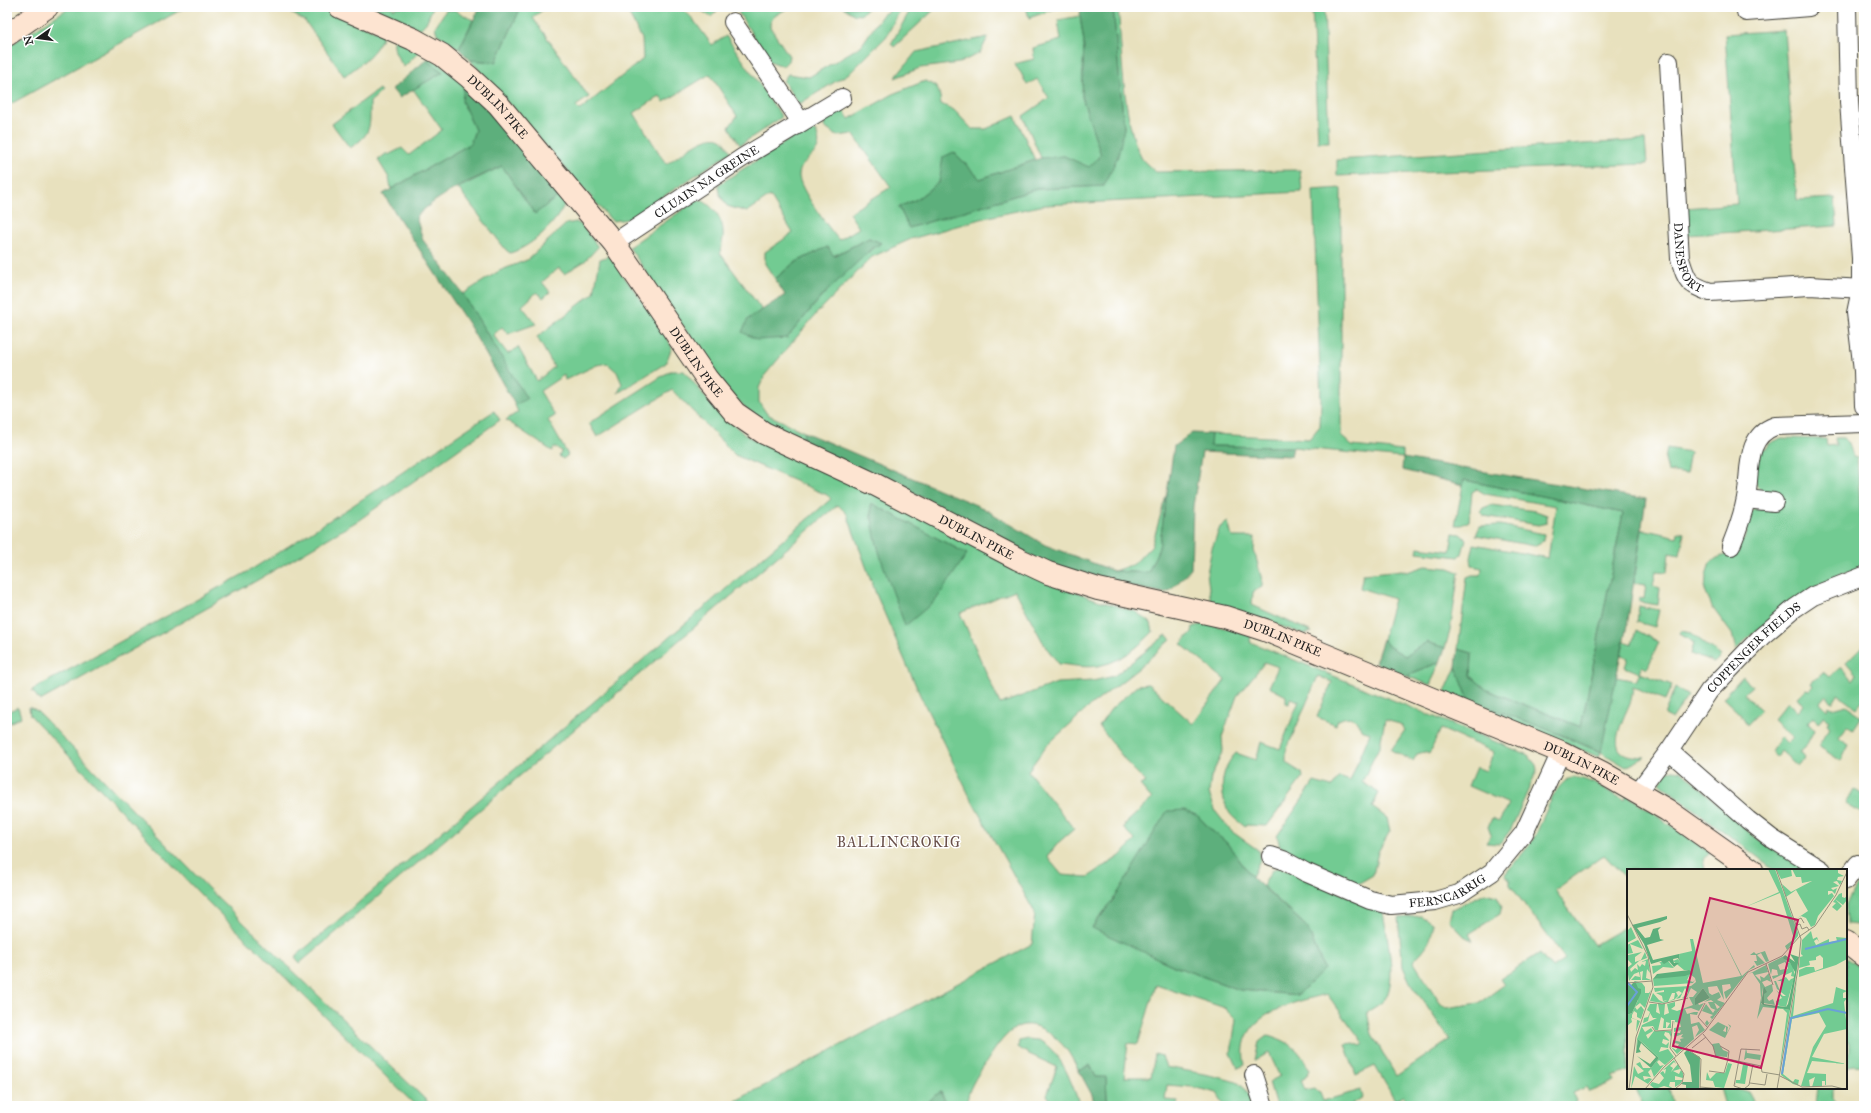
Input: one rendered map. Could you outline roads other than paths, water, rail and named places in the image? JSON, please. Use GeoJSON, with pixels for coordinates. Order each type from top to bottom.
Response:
{"type":"FeatureCollection","features":[{"type":"Feature","properties":{"kind":"street"},"geometry":{"type":"LineString","coordinates":[[7,35],[46,7]]}},
{"type":"Feature","properties":{"kind":"street","name":"DUBLIN PIKE"},"geometry":{"type":"LineString","coordinates":[[340,7],[413,39],[442,55],[470,77],[498,104],[614,243],[707,379],[736,413],[764,433],[863,479],[1018,559],[1048,572],[1098,589],[1225,617],[1265,630],[1561,752],[1638,792],[1667,810],[1751,869]]}},
{"type":"Feature","properties":{"kind":"street"},"geometry":{"type":"LineString","coordinates":[[1746,12],[1809,7]]}},
{"type":"Feature","properties":{"kind":"street"},"geometry":{"type":"LineString","coordinates":[[1847,7],[1856,102],[1862,289],[1856,313],[1863,371],[1864,406]]}},
{"type":"Feature","properties":{"kind":"street"},"geometry":{"type":"LineString","coordinates":[[734,22],[801,122]]}},
{"type":"Feature","properties":{"kind":"street","name":"DANESFORT"},"geometry":{"type":"LineString","coordinates":[[1669,62],[1680,259],[1687,280],[1697,287],[1710,292],[1809,286],[1862,289]]}},
{"type":"Feature","properties":{"kind":"street","name":"CLUAIN NA GREINE"},"geometry":{"type":"LineString","coordinates":[[614,243],[742,158],[842,98]]}},
{"type":"Feature","properties":{"kind":"street"},"geometry":{"type":"LineString","coordinates":[[1731,546],[1746,499],[1752,448],[1758,438],[1766,430],[1775,426],[1864,423]]}},
{"type":"Feature","properties":{"kind":"street"},"geometry":{"type":"LineString","coordinates":[[1746,499],[1774,502]]}},
{"type":"Feature","properties":{"kind":"street","name":"COPPENGER FIELDS"},"geometry":{"type":"LineString","coordinates":[[1638,792],[1669,751],[1709,691],[1762,636],[1795,608],[1813,596],[1864,576]]}},
{"type":"Feature","properties":{"kind":"street"},"geometry":{"type":"LineString","coordinates":[[1669,751],[1748,820],[1771,838],[1820,869]]}},
{"type":"Feature","properties":{"kind":"street","name":"FERNCARRIG"},"geometry":{"type":"LineString","coordinates":[[1271,856],[1283,860],[1305,872],[1370,900],[1392,905],[1429,902],[1458,894],[1492,872],[1524,833],[1561,752]]}},
{"type":"Feature","properties":{"kind":"street"},"geometry":{"type":"LineString","coordinates":[[1847,879],[1858,864]]}},
{"type":"Feature","properties":{"kind":"street"},"geometry":{"type":"LineString","coordinates":[[1254,1074],[1264,1106]]}},
{"type":"Feature","properties":{"kind":"district","name":"BALLINCROKIG"},"geometry":{"type":"Point","coordinates":[899,842]}}]}
